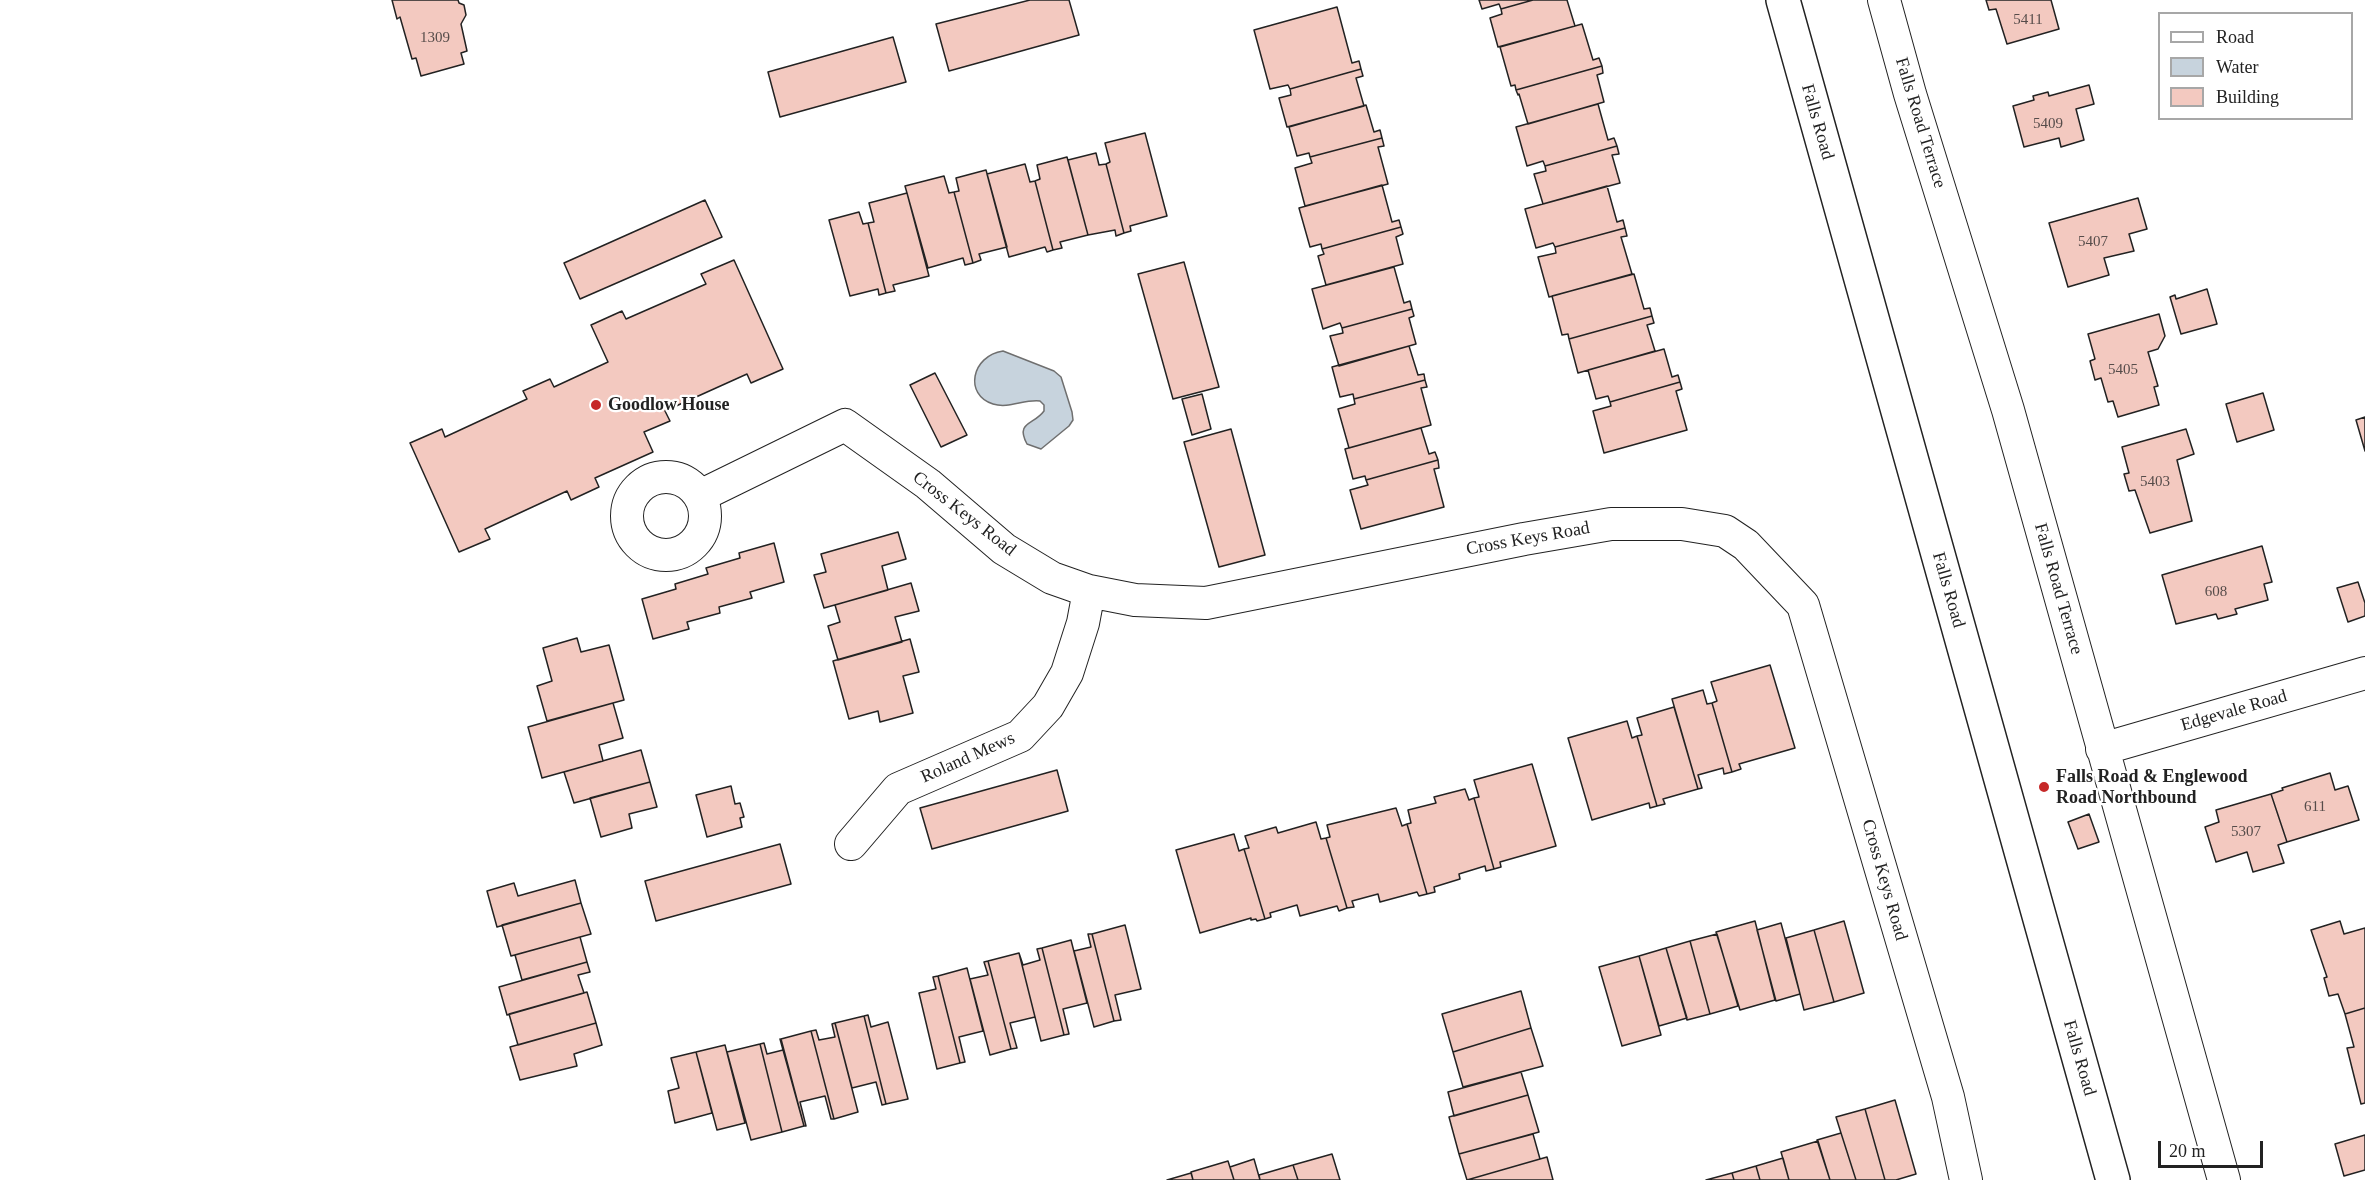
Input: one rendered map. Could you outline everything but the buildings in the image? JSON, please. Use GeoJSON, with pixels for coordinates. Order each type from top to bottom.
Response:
{"type":"FeatureCollection","features":[{"type":"Feature","properties":{"kind":"main road","name":"Falls Road"},"geometry":{"type":"LineString","coordinates":[[1783,0],[2113,1180]]}},
{"type":"Feature","properties":{"kind":"street","name":"Falls Road Terrace"},"geometry":{"type":"LineString","coordinates":[[1884,0],[1910,94],[2008,410],[2224,1180]]}},
{"type":"Feature","properties":{"kind":"street","name":"Cross Keys Road"},"geometry":{"type":"LineString","coordinates":[[700,496],[845,425],[928,484],[1004,549],[1052,578],[1089,591],[1135,600],[1206,603],[1524,539],[1611,524],[1682,524],[1725,531],[1746,544],[1803,605],[1948,1097],[1966,1180]]}},
{"type":"Feature","properties":{"kind":"street","name":"Roland Mews"},"geometry":{"type":"LineString","coordinates":[[851,844],[898,789],[1020,736],[1048,706],[1067,673],[1083,623],[1089,591]]}},
{"type":"Feature","properties":{"kind":"street","name":"Edgevale Road"},"geometry":{"type":"LineString","coordinates":[[2102,749],[2365,673]]}},
{"type":"Feature","properties":{"kind":"water"},"geometry":{"type":"Polygon","coordinates":[[[1003,351],[1054,371],[1061,377],[1073,420],[1041,449],[1027,444],[1023,432],[1027,424],[1044,411],[1044,405],[1040,401],[999,405],[984,399],[978,393],[975,376],[978,368],[992,354],[1003,351]]]}},
{"type":"Feature","properties":{"kind":"place","name":"Goodlow House"},"geometry":{"type":"Point","coordinates":[596,405]}},
{"type":"Feature","properties":{"kind":"place","name":"Falls Road & Englewood Road Northbound"},"geometry":{"type":"Point","coordinates":[2044,787]}}]}
